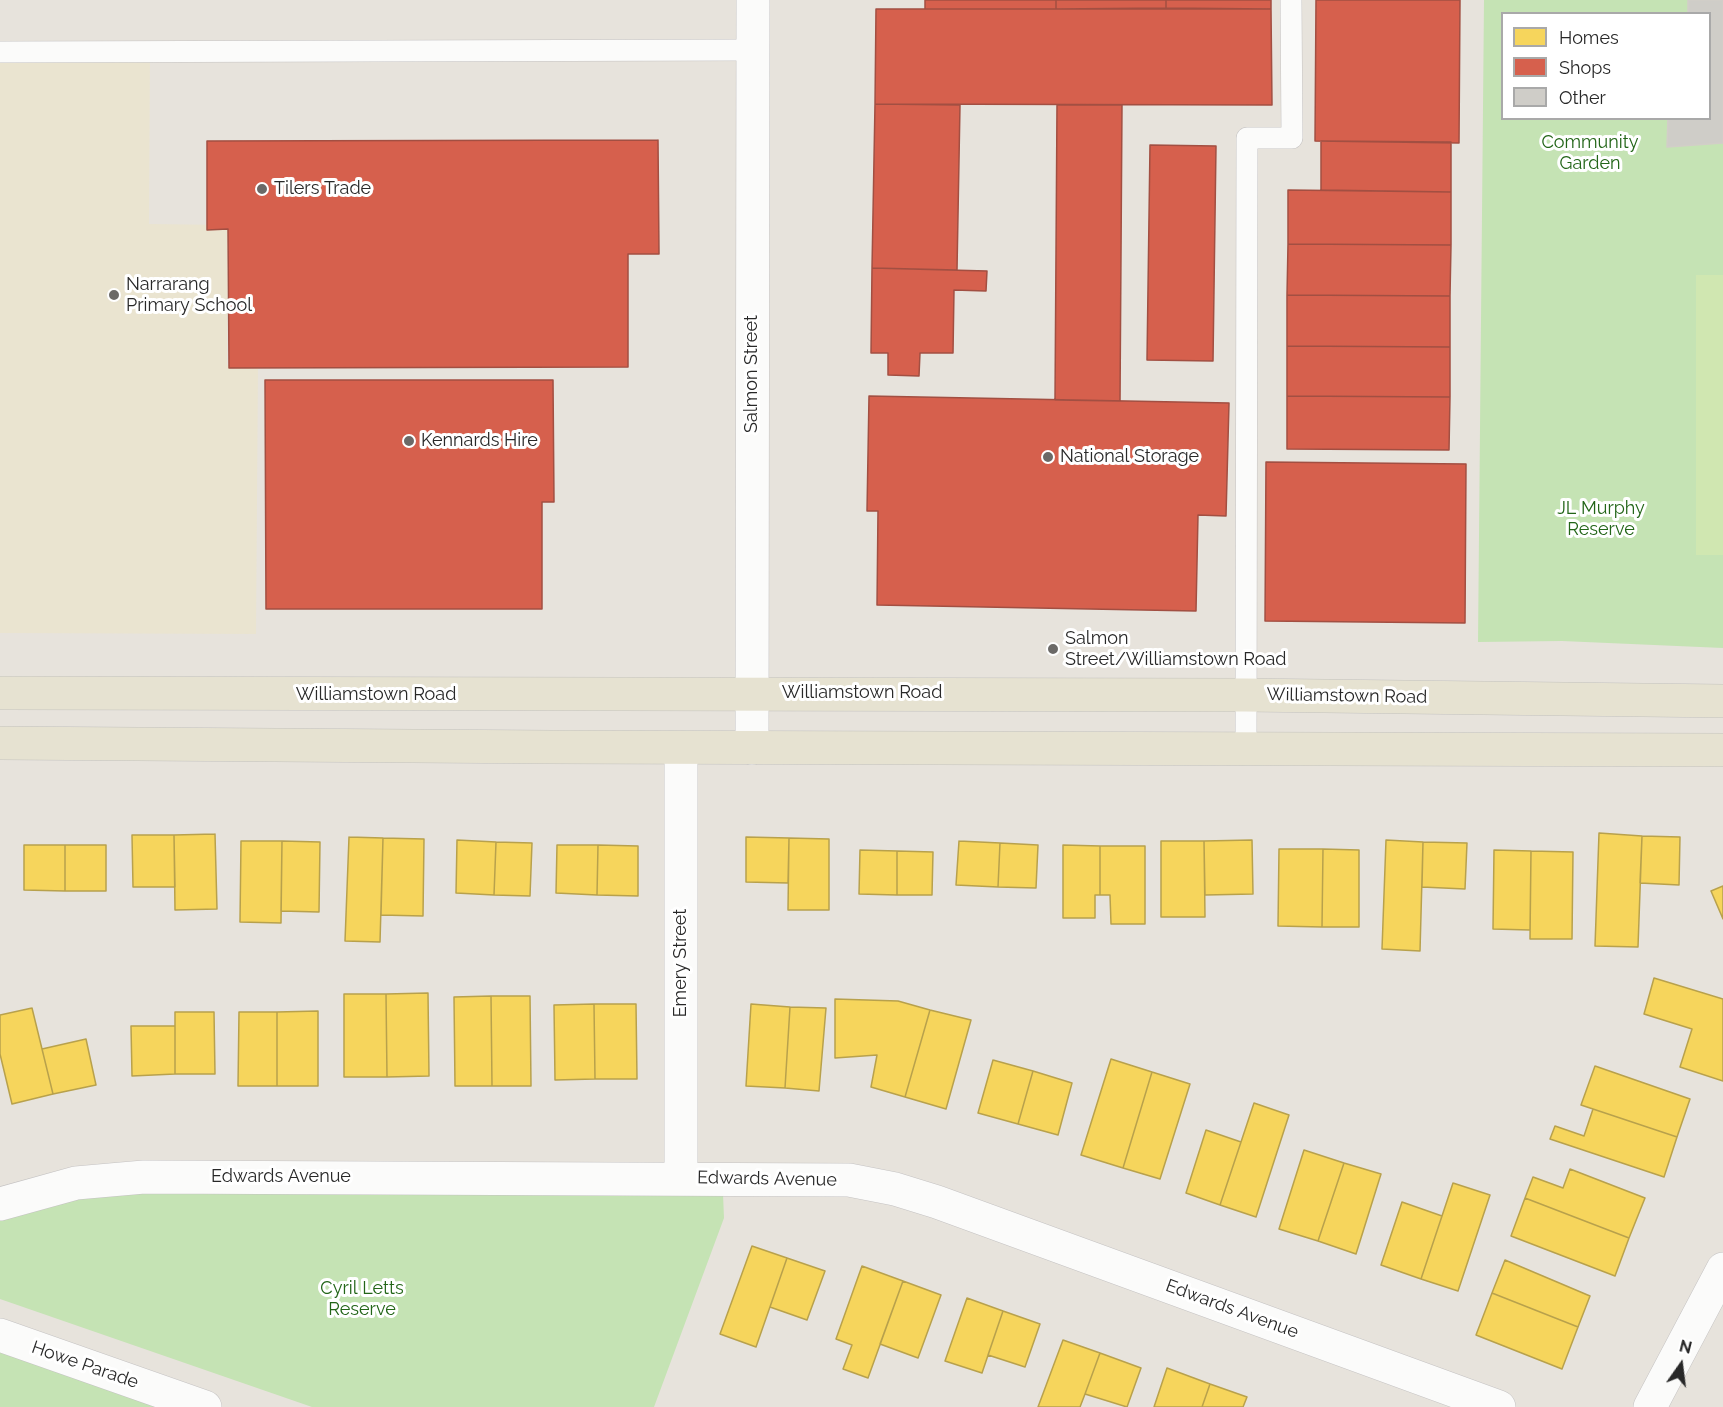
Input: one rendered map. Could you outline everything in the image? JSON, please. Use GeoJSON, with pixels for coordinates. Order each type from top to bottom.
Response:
{"type":"FeatureCollection","features":[{"type":"Feature","properties":{"kind":"main road","name":"Williamstown Road"},"geometry":{"type":"LineString","coordinates":[[0,693],[376,696],[752,693],[1245,695],[1723,701]]}},
{"type":"Feature","properties":{"kind":"main road"},"geometry":{"type":"LineString","coordinates":[[0,743],[681,748],[1723,750]]}},
{"type":"Feature","properties":{"kind":"street","name":"Salmon Street"},"geometry":{"type":"LineString","coordinates":[[752,748],[753,0]]}},
{"type":"Feature","properties":{"kind":"street","name":"Emery Street"},"geometry":{"type":"LineString","coordinates":[[681,748],[681,1178]]}},
{"type":"Feature","properties":{"kind":"street","name":"Edwards Avenue"},"geometry":{"type":"LineString","coordinates":[[0,1204],[76,1183],[144,1178],[849,1180],[895,1189],[949,1206],[1499,1407]]}},
{"type":"Feature","properties":{"kind":"street"},"geometry":{"type":"LineString","coordinates":[[1650,1407],[1723,1269]]}},
{"type":"Feature","properties":{"kind":"street","name":"Howe Parade"},"geometry":{"type":"LineString","coordinates":[[0,1335],[205,1407]]}},
{"type":"Feature","properties":{"kind":"lane"},"geometry":{"type":"LineString","coordinates":[[1246,748],[1247,138],[1292,138],[1291,0]]}},
{"type":"Feature","properties":{"kind":"lane"},"geometry":{"type":"LineString","coordinates":[[0,52],[753,50]]}},
{"type":"Feature","properties":{"kind":"shaded area","name":"Narrarang Primary School"},"geometry":{"type":"Polygon","coordinates":[[[0,47],[150,47],[149,224],[228,225],[227,365],[258,365],[256,634],[0,633],[0,47]]]}},
{"type":"Feature","properties":{"kind":"green space","name":"JL Murphy Reserve"},"geometry":{"type":"Polygon","coordinates":[[[1484,0],[1723,0],[1723,648],[1562,641],[1478,642],[1484,0]]]}},
{"type":"Feature","properties":{"kind":"green space"},"geometry":{"type":"Polygon","coordinates":[[[1696,275],[1723,275],[1723,555],[1696,555],[1696,275]]]}},
{"type":"Feature","properties":{"kind":"green space","name":"Cyril Letts Reserve"},"geometry":{"type":"Polygon","coordinates":[[[150,1193],[723,1194],[724,1218],[654,1407],[312,1407],[0,1299],[0,1221],[86,1196],[150,1193]]]}},
{"type":"Feature","properties":{"kind":"green space"},"geometry":{"type":"Polygon","coordinates":[[[0,1348],[161,1407],[0,1407],[0,1348]]]}},
{"type":"Feature","properties":{"kind":"building: Homes"},"geometry":{"type":"Polygon","coordinates":[[[1599,833],[1642,836],[1638,947],[1595,946],[1599,833]]]}},
{"type":"Feature","properties":{"kind":"building: Homes"},"geometry":{"type":"Polygon","coordinates":[[[215,834],[217,909],[175,910],[174,835],[215,834]]]}},
{"type":"Feature","properties":{"kind":"building: Homes"},"geometry":{"type":"Polygon","coordinates":[[[132,835],[174,835],[175,887],[133,887],[132,835]]]}},
{"type":"Feature","properties":{"kind":"building: Homes"},"geometry":{"type":"Polygon","coordinates":[[[1642,836],[1680,837],[1679,885],[1640,883],[1642,836]]]}},
{"type":"Feature","properties":{"kind":"building: Homes"},"geometry":{"type":"Polygon","coordinates":[[[349,837],[383,838],[380,942],[345,941],[349,837]]]}},
{"type":"Feature","properties":{"kind":"building: Homes"},"geometry":{"type":"Polygon","coordinates":[[[746,837],[789,838],[788,883],[746,882],[746,837]]]}},
{"type":"Feature","properties":{"kind":"building: Homes"},"geometry":{"type":"Polygon","coordinates":[[[383,838],[424,839],[423,916],[381,915],[383,838]]]}},
{"type":"Feature","properties":{"kind":"building: Homes"},"geometry":{"type":"Polygon","coordinates":[[[789,838],[829,839],[829,910],[788,910],[789,838]]]}},
{"type":"Feature","properties":{"kind":"building: Homes"},"geometry":{"type":"Polygon","coordinates":[[[457,840],[496,842],[494,895],[456,893],[457,840]]]}},
{"type":"Feature","properties":{"kind":"building: Homes"},"geometry":{"type":"Polygon","coordinates":[[[1252,840],[1253,894],[1205,895],[1204,841],[1252,840]]]}},
{"type":"Feature","properties":{"kind":"building: Homes"},"geometry":{"type":"Polygon","coordinates":[[[1386,840],[1423,842],[1420,951],[1382,949],[1386,840]]]}},
{"type":"Feature","properties":{"kind":"building: Homes"},"geometry":{"type":"Polygon","coordinates":[[[241,841],[282,841],[281,923],[240,922],[241,841]]]}},
{"type":"Feature","properties":{"kind":"building: Homes"},"geometry":{"type":"Polygon","coordinates":[[[282,841],[320,842],[319,912],[281,911],[282,841]]]}},
{"type":"Feature","properties":{"kind":"building: Homes"},"geometry":{"type":"Polygon","coordinates":[[[959,841],[1000,843],[998,887],[956,885],[959,841]]]}},
{"type":"Feature","properties":{"kind":"building: Homes"},"geometry":{"type":"Polygon","coordinates":[[[1161,841],[1204,841],[1205,917],[1161,917],[1161,841]]]}},
{"type":"Feature","properties":{"kind":"building: Homes"},"geometry":{"type":"Polygon","coordinates":[[[496,842],[532,843],[530,896],[494,895],[496,842]]]}},
{"type":"Feature","properties":{"kind":"building: Homes"},"geometry":{"type":"Polygon","coordinates":[[[1423,842],[1467,843],[1465,889],[1422,887],[1423,842]]]}},
{"type":"Feature","properties":{"kind":"building: Homes"},"geometry":{"type":"Polygon","coordinates":[[[1000,843],[1038,845],[1036,888],[998,887],[1000,843]]]}},
{"type":"Feature","properties":{"kind":"building: Homes"},"geometry":{"type":"Polygon","coordinates":[[[24,845],[65,845],[65,891],[24,890],[24,845]]]}},
{"type":"Feature","properties":{"kind":"building: Homes"},"geometry":{"type":"Polygon","coordinates":[[[65,845],[106,845],[106,891],[65,891],[65,845]]]}},
{"type":"Feature","properties":{"kind":"building: Homes"},"geometry":{"type":"Polygon","coordinates":[[[557,845],[598,845],[597,895],[556,893],[557,845]]]}},
{"type":"Feature","properties":{"kind":"building: Homes"},"geometry":{"type":"Polygon","coordinates":[[[598,845],[638,846],[638,896],[597,895],[598,845]]]}},
{"type":"Feature","properties":{"kind":"building: Homes"},"geometry":{"type":"Polygon","coordinates":[[[1063,845],[1100,846],[1100,895],[1095,895],[1095,918],[1063,918],[1063,845]]]}},
{"type":"Feature","properties":{"kind":"building: Homes"},"geometry":{"type":"Polygon","coordinates":[[[1100,846],[1145,846],[1145,924],[1111,924],[1110,895],[1100,895],[1100,846]]]}},
{"type":"Feature","properties":{"kind":"building: Homes"},"geometry":{"type":"Polygon","coordinates":[[[1279,849],[1323,849],[1322,927],[1278,926],[1279,849]]]}},
{"type":"Feature","properties":{"kind":"building: Homes"},"geometry":{"type":"Polygon","coordinates":[[[1323,849],[1359,850],[1359,927],[1322,927],[1323,849]]]}},
{"type":"Feature","properties":{"kind":"building: Homes"},"geometry":{"type":"Polygon","coordinates":[[[860,850],[897,851],[897,895],[859,894],[860,850]]]}},
{"type":"Feature","properties":{"kind":"building: Homes"},"geometry":{"type":"Polygon","coordinates":[[[1494,850],[1531,851],[1530,930],[1493,929],[1494,850]]]}},
{"type":"Feature","properties":{"kind":"building: Homes"},"geometry":{"type":"Polygon","coordinates":[[[897,851],[933,852],[932,895],[897,895],[897,851]]]}},
{"type":"Feature","properties":{"kind":"building: Homes"},"geometry":{"type":"Polygon","coordinates":[[[1531,851],[1573,852],[1572,939],[1530,939],[1531,851]]]}},
{"type":"Feature","properties":{"kind":"building: Homes"},"geometry":{"type":"Polygon","coordinates":[[[1723,886],[1723,919],[1711,891],[1723,886]]]}},
{"type":"Feature","properties":{"kind":"building: Homes"},"geometry":{"type":"Polygon","coordinates":[[[1654,978],[1723,999],[1723,1081],[1680,1067],[1692,1029],[1644,1014],[1654,978]]]}},
{"type":"Feature","properties":{"kind":"building: Homes"},"geometry":{"type":"Polygon","coordinates":[[[428,993],[429,1076],[387,1077],[386,994],[428,993]]]}},
{"type":"Feature","properties":{"kind":"building: Homes"},"geometry":{"type":"Polygon","coordinates":[[[344,994],[386,994],[387,1077],[344,1077],[344,994]]]}},
{"type":"Feature","properties":{"kind":"building: Homes"},"geometry":{"type":"Polygon","coordinates":[[[491,996],[492,1086],[455,1086],[454,997],[491,996]]]}},
{"type":"Feature","properties":{"kind":"building: Homes"},"geometry":{"type":"Polygon","coordinates":[[[491,996],[530,996],[531,1086],[492,1086],[491,996]]]}},
{"type":"Feature","properties":{"kind":"building: Homes"},"geometry":{"type":"Polygon","coordinates":[[[835,999],[898,1001],[930,1010],[905,1097],[871,1087],[877,1055],[835,1058],[835,999]]]}},
{"type":"Feature","properties":{"kind":"building: Homes"},"geometry":{"type":"Polygon","coordinates":[[[594,1004],[595,1079],[555,1080],[554,1005],[594,1004]]]}},
{"type":"Feature","properties":{"kind":"building: Homes"},"geometry":{"type":"Polygon","coordinates":[[[594,1004],[636,1004],[637,1079],[595,1079],[594,1004]]]}},
{"type":"Feature","properties":{"kind":"building: Homes"},"geometry":{"type":"Polygon","coordinates":[[[751,1004],[790,1007],[785,1088],[746,1086],[751,1004]]]}},
{"type":"Feature","properties":{"kind":"building: Homes"},"geometry":{"type":"Polygon","coordinates":[[[790,1007],[826,1008],[819,1091],[785,1088],[790,1007]]]}},
{"type":"Feature","properties":{"kind":"building: Homes"},"geometry":{"type":"Polygon","coordinates":[[[32,1008],[53,1094],[12,1104],[0,1054],[0,1015],[32,1008]]]}},
{"type":"Feature","properties":{"kind":"building: Homes"},"geometry":{"type":"Polygon","coordinates":[[[930,1010],[971,1020],[946,1109],[905,1097],[930,1010]]]}},
{"type":"Feature","properties":{"kind":"building: Homes"},"geometry":{"type":"Polygon","coordinates":[[[318,1011],[318,1086],[277,1086],[277,1012],[318,1011]]]}},
{"type":"Feature","properties":{"kind":"building: Homes"},"geometry":{"type":"Polygon","coordinates":[[[175,1012],[214,1012],[215,1074],[175,1074],[175,1012]]]}},
{"type":"Feature","properties":{"kind":"building: Homes"},"geometry":{"type":"Polygon","coordinates":[[[239,1012],[277,1012],[277,1086],[238,1086],[239,1012]]]}},
{"type":"Feature","properties":{"kind":"building: Homes"},"geometry":{"type":"Polygon","coordinates":[[[131,1026],[175,1026],[175,1074],[132,1076],[131,1026]]]}},
{"type":"Feature","properties":{"kind":"building: Homes"},"geometry":{"type":"Polygon","coordinates":[[[86,1039],[96,1085],[53,1094],[42,1049],[86,1039]]]}},
{"type":"Feature","properties":{"kind":"building: Homes"},"geometry":{"type":"Polygon","coordinates":[[[1111,1059],[1152,1072],[1123,1168],[1081,1155],[1111,1059]]]}},
{"type":"Feature","properties":{"kind":"building: Homes"},"geometry":{"type":"Polygon","coordinates":[[[993,1060],[1033,1071],[1018,1124],[978,1113],[993,1060]]]}},
{"type":"Feature","properties":{"kind":"building: Homes"},"geometry":{"type":"Polygon","coordinates":[[[1595,1066],[1690,1099],[1677,1137],[1581,1105],[1595,1066]]]}},
{"type":"Feature","properties":{"kind":"building: Homes"},"geometry":{"type":"Polygon","coordinates":[[[1033,1071],[1072,1083],[1058,1135],[1018,1124],[1033,1071]]]}},
{"type":"Feature","properties":{"kind":"building: Homes"},"geometry":{"type":"Polygon","coordinates":[[[1152,1072],[1190,1084],[1160,1179],[1123,1168],[1152,1072]]]}},
{"type":"Feature","properties":{"kind":"building: Homes"},"geometry":{"type":"Polygon","coordinates":[[[1254,1103],[1289,1115],[1256,1217],[1220,1205],[1254,1103]]]}},
{"type":"Feature","properties":{"kind":"building: Homes"},"geometry":{"type":"Polygon","coordinates":[[[1593,1109],[1677,1137],[1664,1177],[1550,1139],[1555,1126],[1584,1136],[1593,1109]]]}},
{"type":"Feature","properties":{"kind":"building: Homes"},"geometry":{"type":"Polygon","coordinates":[[[1206,1130],[1241,1142],[1220,1205],[1186,1193],[1206,1130]]]}},
{"type":"Feature","properties":{"kind":"building: Homes"},"geometry":{"type":"Polygon","coordinates":[[[1304,1150],[1344,1163],[1318,1241],[1279,1229],[1304,1150]]]}},
{"type":"Feature","properties":{"kind":"building: Homes"},"geometry":{"type":"Polygon","coordinates":[[[1344,1163],[1381,1174],[1356,1254],[1318,1241],[1344,1163]]]}},
{"type":"Feature","properties":{"kind":"building: Homes"},"geometry":{"type":"Polygon","coordinates":[[[1570,1169],[1645,1198],[1629,1238],[1525,1198],[1533,1177],[1563,1188],[1570,1169]]]}},
{"type":"Feature","properties":{"kind":"building: Homes"},"geometry":{"type":"Polygon","coordinates":[[[1453,1183],[1490,1195],[1458,1291],[1421,1279],[1453,1183]]]}},
{"type":"Feature","properties":{"kind":"building: Homes"},"geometry":{"type":"Polygon","coordinates":[[[1525,1198],[1629,1238],[1615,1276],[1511,1236],[1525,1198]]]}},
{"type":"Feature","properties":{"kind":"building: Homes"},"geometry":{"type":"Polygon","coordinates":[[[1402,1202],[1442,1216],[1421,1279],[1381,1265],[1402,1202]]]}},
{"type":"Feature","properties":{"kind":"building: Homes"},"geometry":{"type":"Polygon","coordinates":[[[752,1246],[787,1258],[756,1347],[720,1334],[752,1246]]]}},
{"type":"Feature","properties":{"kind":"building: Homes"},"geometry":{"type":"Polygon","coordinates":[[[787,1258],[825,1271],[807,1320],[770,1307],[787,1258]]]}},
{"type":"Feature","properties":{"kind":"building: Homes"},"geometry":{"type":"Polygon","coordinates":[[[1505,1260],[1590,1296],[1578,1327],[1492,1293],[1505,1260]]]}},
{"type":"Feature","properties":{"kind":"building: Homes"},"geometry":{"type":"Polygon","coordinates":[[[862,1266],[903,1281],[868,1378],[843,1369],[852,1345],[836,1339],[862,1266]]]}},
{"type":"Feature","properties":{"kind":"building: Homes"},"geometry":{"type":"Polygon","coordinates":[[[903,1281],[941,1295],[918,1358],[880,1344],[903,1281]]]}},
{"type":"Feature","properties":{"kind":"building: Homes"},"geometry":{"type":"Polygon","coordinates":[[[1492,1293],[1578,1327],[1562,1369],[1476,1335],[1492,1293]]]}},
{"type":"Feature","properties":{"kind":"building: Homes"},"geometry":{"type":"Polygon","coordinates":[[[967,1298],[1003,1311],[982,1373],[945,1361],[967,1298]]]}},
{"type":"Feature","properties":{"kind":"building: Homes"},"geometry":{"type":"Polygon","coordinates":[[[1003,1311],[1040,1324],[1025,1367],[988,1355],[1003,1311]]]}},
{"type":"Feature","properties":{"kind":"building: Homes"},"geometry":{"type":"Polygon","coordinates":[[[1063,1340],[1100,1353],[1085,1394],[1080,1407],[1038,1407],[1063,1340]]]}},
{"type":"Feature","properties":{"kind":"building: Homes"},"geometry":{"type":"Polygon","coordinates":[[[1100,1353],[1141,1368],[1127,1407],[1085,1394],[1100,1353]]]}},
{"type":"Feature","properties":{"kind":"building: Homes"},"geometry":{"type":"Polygon","coordinates":[[[1167,1368],[1210,1384],[1202,1407],[1154,1407],[1167,1368]]]}},
{"type":"Feature","properties":{"kind":"building: Homes"},"geometry":{"type":"Polygon","coordinates":[[[1210,1384],[1247,1397],[1243,1407],[1202,1407],[1210,1384]]]}},
{"type":"Feature","properties":{"kind":"building: Shops"},"geometry":{"type":"Polygon","coordinates":[[[925,0],[1056,0],[1056,9],[925,9],[925,0]]]}},
{"type":"Feature","properties":{"kind":"building: Shops"},"geometry":{"type":"Polygon","coordinates":[[[1056,0],[1166,0],[1166,8],[1056,9],[1056,0]]]}},
{"type":"Feature","properties":{"kind":"building: Shops"},"geometry":{"type":"Polygon","coordinates":[[[1166,0],[1271,0],[1271,9],[1166,8],[1166,0]]]}},
{"type":"Feature","properties":{"kind":"building: Shops"},"geometry":{"type":"Polygon","coordinates":[[[1316,0],[1460,0],[1459,143],[1315,141],[1316,0]]]}},
{"type":"Feature","properties":{"kind":"building: Shops"},"geometry":{"type":"Polygon","coordinates":[[[876,9],[1271,9],[1272,105],[875,104],[876,9]]]}},
{"type":"Feature","properties":{"kind":"building: Shops"},"geometry":{"type":"Polygon","coordinates":[[[875,104],[960,105],[957,270],[872,268],[875,104]]]}},
{"type":"Feature","properties":{"kind":"building: Shops","name":"National Storage"},"geometry":{"type":"Polygon","coordinates":[[[1057,105],[1122,105],[1120,401],[1055,400],[1057,105]]]}},
{"type":"Feature","properties":{"kind":"building: Shops"},"geometry":{"type":"Polygon","coordinates":[[[658,140],[659,254],[628,254],[628,367],[229,368],[228,229],[207,230],[207,141],[658,140]]]}},
{"type":"Feature","properties":{"kind":"building: Shops"},"geometry":{"type":"Polygon","coordinates":[[[1321,141],[1451,142],[1451,192],[1321,190],[1321,141]]]}},
{"type":"Feature","properties":{"kind":"building: Shops"},"geometry":{"type":"Polygon","coordinates":[[[1150,145],[1216,146],[1213,361],[1147,360],[1150,145]]]}},
{"type":"Feature","properties":{"kind":"building: Shops"},"geometry":{"type":"Polygon","coordinates":[[[1288,190],[1451,192],[1451,245],[1288,244],[1288,190]]]}},
{"type":"Feature","properties":{"kind":"building: Shops"},"geometry":{"type":"Polygon","coordinates":[[[1288,244],[1451,245],[1450,296],[1287,295],[1288,244]]]}},
{"type":"Feature","properties":{"kind":"building: Shops"},"geometry":{"type":"Polygon","coordinates":[[[872,268],[987,271],[986,291],[954,290],[953,353],[920,353],[919,376],[888,375],[888,353],[871,353],[872,268]]]}},
{"type":"Feature","properties":{"kind":"building: Shops"},"geometry":{"type":"Polygon","coordinates":[[[1287,295],[1450,296],[1450,347],[1287,346],[1287,295]]]}},
{"type":"Feature","properties":{"kind":"building: Shops"},"geometry":{"type":"Polygon","coordinates":[[[1287,346],[1450,347],[1450,397],[1287,396],[1287,346]]]}},
{"type":"Feature","properties":{"kind":"building: Shops","name":"Kennards Hire"},"geometry":{"type":"Polygon","coordinates":[[[265,380],[553,380],[554,502],[542,502],[542,609],[266,609],[265,380]]]}},
{"type":"Feature","properties":{"kind":"building: Shops","name":"National Storage"},"geometry":{"type":"Polygon","coordinates":[[[869,396],[1229,403],[1226,516],[1198,515],[1196,611],[877,605],[878,511],[867,511],[869,396]]]}},
{"type":"Feature","properties":{"kind":"building: Shops"},"geometry":{"type":"Polygon","coordinates":[[[1287,396],[1450,397],[1449,450],[1287,449],[1287,396]]]}},
{"type":"Feature","properties":{"kind":"building: Shops"},"geometry":{"type":"Polygon","coordinates":[[[1266,462],[1466,464],[1465,623],[1265,621],[1266,462]]]}},
{"type":"Feature","properties":{"kind":"building: Other"},"geometry":{"type":"Polygon","coordinates":[[[1688,0],[1723,0],[1723,143],[1667,147],[1668,120],[1711,120],[1711,12],[1688,12],[1688,0]]]}},
{"type":"Feature","properties":{"kind":"place","name":"Tilers Trade"},"geometry":{"type":"Point","coordinates":[262,189]}},
{"type":"Feature","properties":{"kind":"place","name":"Narrarang Primary School"},"geometry":{"type":"Point","coordinates":[114,295]}},
{"type":"Feature","properties":{"kind":"place","name":"Kennards Hire"},"geometry":{"type":"Point","coordinates":[409,441]}},
{"type":"Feature","properties":{"kind":"place","name":"National Storage"},"geometry":{"type":"Point","coordinates":[1048,457]}},
{"type":"Feature","properties":{"kind":"place","name":"Salmon Street/Williamstown Road"},"geometry":{"type":"Point","coordinates":[1053,649]}},
{"type":"Feature","properties":{"kind":"park label","name":"Community Garden"},"geometry":{"type":"Point","coordinates":[1590,153]}}]}
